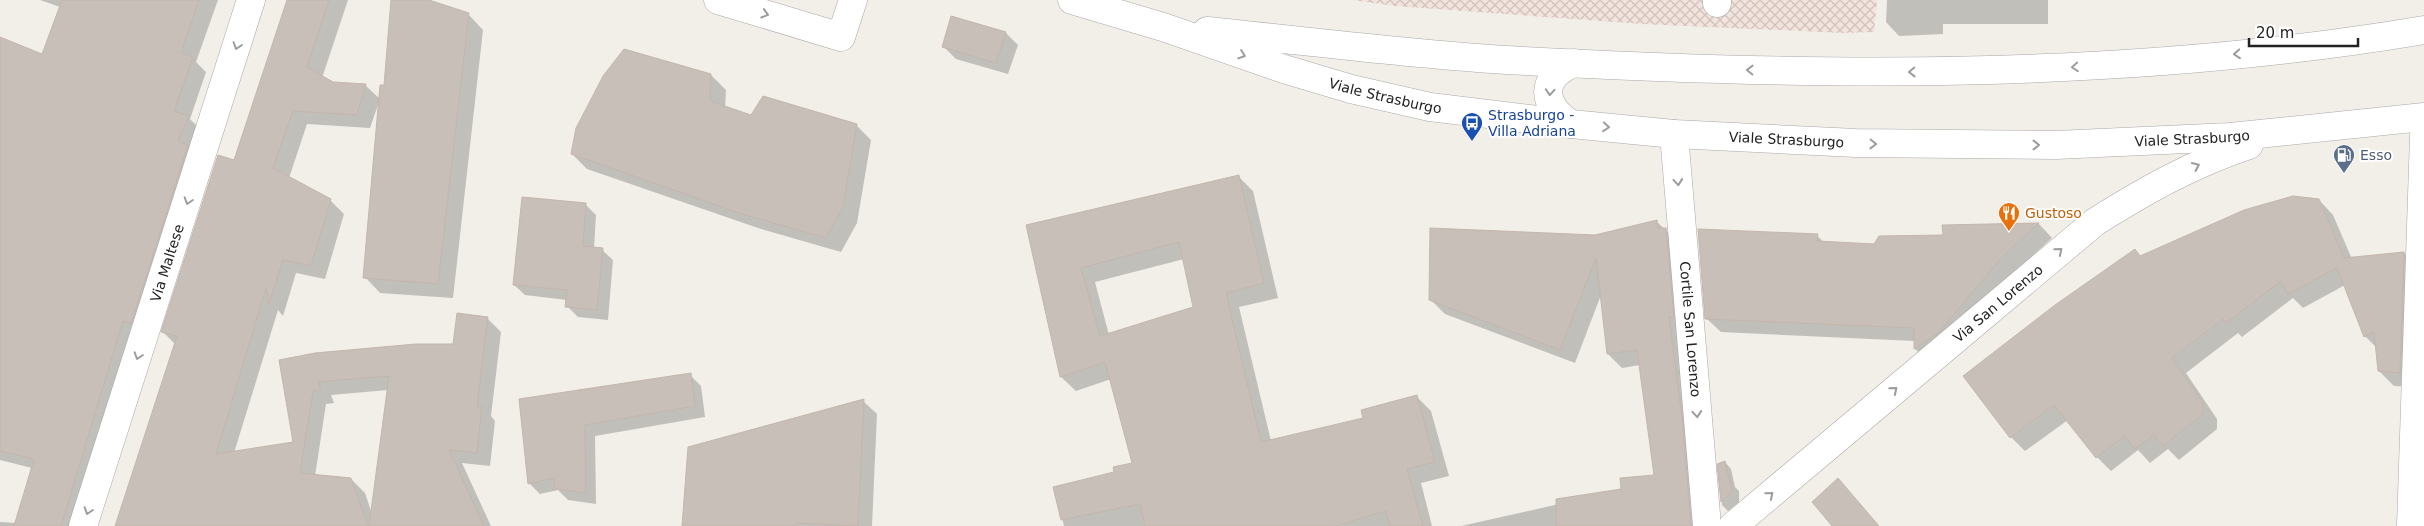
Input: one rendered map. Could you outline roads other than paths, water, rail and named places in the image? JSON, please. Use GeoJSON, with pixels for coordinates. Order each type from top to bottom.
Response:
{"type":"FeatureCollection","features":[{"type":"Feature","properties":{"kind":"street","name":"Via Maltese"},"geometry":{"type":"LineString","coordinates":[[83,526],[251,0]]}},
{"type":"Feature","properties":{"kind":"street"},"geometry":{"type":"LineString","coordinates":[[718,0],[841,37],[853,0]]}},
{"type":"Feature","properties":{"kind":"street","name":"Viale Strasburgo"},"geometry":{"type":"LineString","coordinates":[[1072,0],[1163,27],[1284,69],[1351,89],[1430,107],[1674,134],[1856,143],[2008,145],[2142,142],[2293,131],[2424,116]]}},
{"type":"Feature","properties":{"kind":"street","name":"Viale Strasburgo"},"geometry":{"type":"LineString","coordinates":[[1163,27],[1495,59],[1870,73],[2022,70],[2291,48],[2424,30]]}},
{"type":"Feature","properties":{"kind":"street"},"geometry":{"type":"LineString","coordinates":[[1571,124],[1557,115],[1550,104],[1549,92],[1552,80],[1560,69],[1574,62]]}},
{"type":"Feature","properties":{"kind":"street","name":"Via San Lorenzo"},"geometry":{"type":"LineString","coordinates":[[1733,526],[2095,222],[2164,180],[2221,154],[2293,131]]}},
{"type":"Feature","properties":{"kind":"street","name":"Cortile San Lorenzo"},"geometry":{"type":"LineString","coordinates":[[1674,134],[1707,526]]}},
{"type":"Feature","properties":{"kind":"street"},"geometry":{"type":"LineString","coordinates":[[2411,526],[2424,136]]}},
{"type":"Feature","properties":{"kind":"place","name":"Strasburgo - Villa Adriana"},"geometry":{"type":"Point","coordinates":[1472,142]}},
{"type":"Feature","properties":{"kind":"place","name":"Esso"},"geometry":{"type":"Point","coordinates":[2344,174]}},
{"type":"Feature","properties":{"kind":"place","name":"Gustoso"},"geometry":{"type":"Point","coordinates":[2009,232]}}]}
